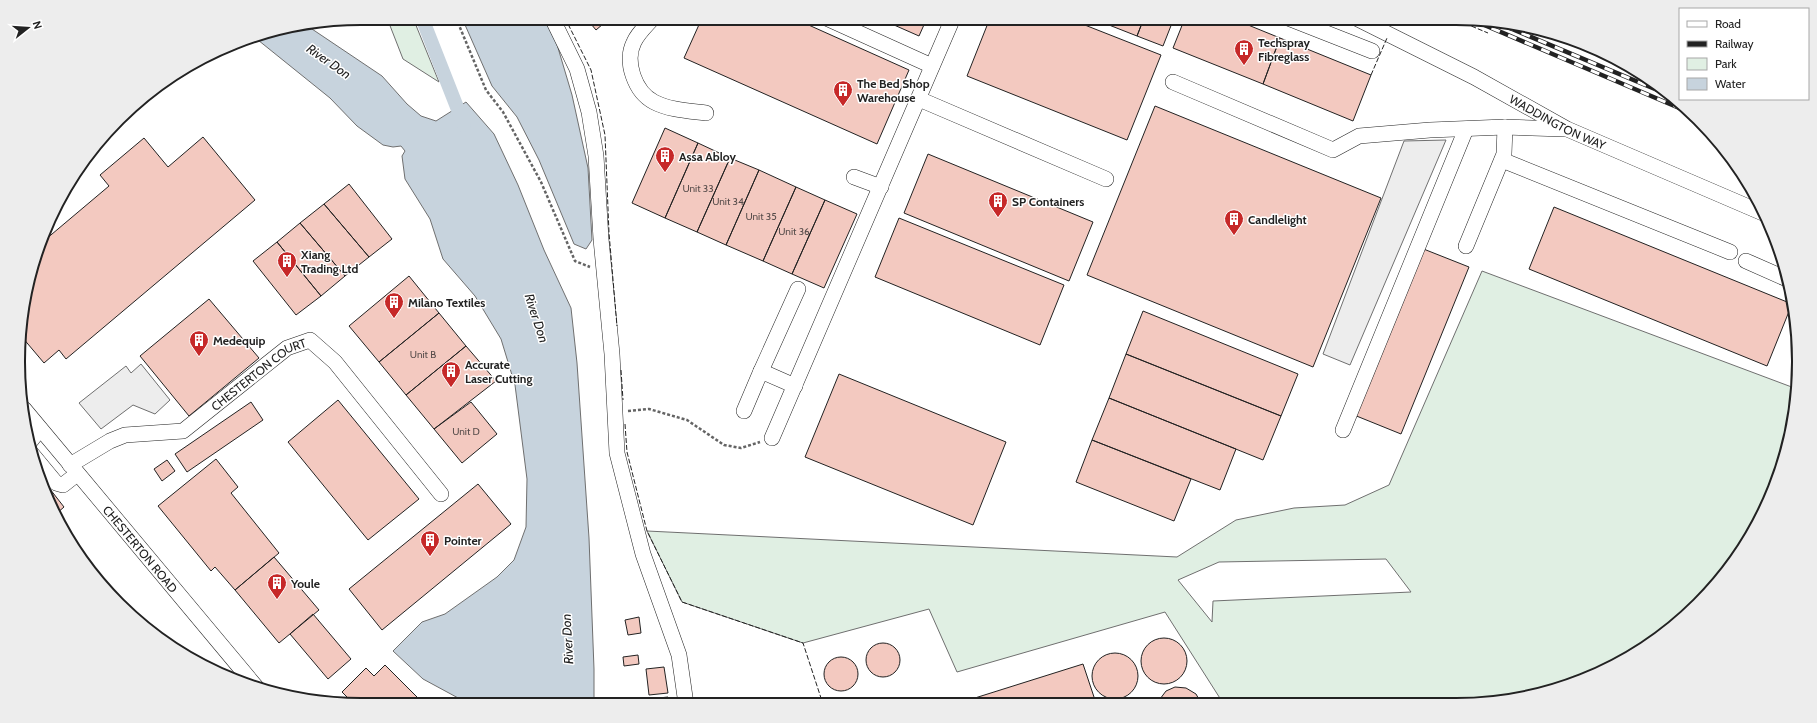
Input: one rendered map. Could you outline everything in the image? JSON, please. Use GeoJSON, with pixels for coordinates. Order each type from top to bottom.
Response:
{"type":"FeatureCollection","features":[{"type":"Feature","properties":{"kind":"street"},"geometry":{"type":"LineString","coordinates":[[555,25],[577,69],[589,112],[596,156],[604,273],[612,354],[617,453],[643,554],[679,655],[685,698]]}},
{"type":"Feature","properties":{"kind":"street"},"geometry":{"type":"LineString","coordinates":[[647,25],[633,43],[630,59],[633,75],[642,92],[654,102],[706,113]]}},
{"type":"Feature","properties":{"kind":"street"},"geometry":{"type":"LineString","coordinates":[[841,25],[932,66]]}},
{"type":"Feature","properties":{"kind":"street"},"geometry":{"type":"LineString","coordinates":[[772,438],[950,25]]}},
{"type":"Feature","properties":{"kind":"street"},"geometry":{"type":"LineString","coordinates":[[1306,25],[1372,51]]}},
{"type":"Feature","properties":{"kind":"street"},"geometry":{"type":"LineString","coordinates":[[1353,43],[1358,25]]}},
{"type":"Feature","properties":{"kind":"street","name":"WADDINGTON WAY"},"geometry":{"type":"LineString","coordinates":[[1370,25],[1474,78],[1567,129],[1755,210]]}},
{"type":"Feature","properties":{"kind":"street"},"geometry":{"type":"LineString","coordinates":[[1173,82],[1333,150],[1360,136],[1505,127],[1567,129]]}},
{"type":"Feature","properties":{"kind":"street"},"geometry":{"type":"LineString","coordinates":[[919,99],[1106,179]]}},
{"type":"Feature","properties":{"kind":"street"},"geometry":{"type":"LineString","coordinates":[[1466,246],[1504,154],[1505,127]]}},
{"type":"Feature","properties":{"kind":"street"},"geometry":{"type":"LineString","coordinates":[[1343,430],[1466,129]]}},
{"type":"Feature","properties":{"kind":"street"},"geometry":{"type":"LineString","coordinates":[[1502,160],[1730,252]]}},
{"type":"Feature","properties":{"kind":"street"},"geometry":{"type":"LineString","coordinates":[[854,177],[881,187]]}},
{"type":"Feature","properties":{"kind":"street"},"geometry":{"type":"LineString","coordinates":[[1746,261],[1782,277]]}},
{"type":"Feature","properties":{"kind":"street"},"geometry":{"type":"LineString","coordinates":[[744,411],[798,289]]}},
{"type":"Feature","properties":{"kind":"street","name":"CHESTERTON COURT"},"geometry":{"type":"LineString","coordinates":[[74,470],[110,441],[125,435],[183,431],[287,348],[310,340],[335,362],[441,494]]}},
{"type":"Feature","properties":{"kind":"street"},"geometry":{"type":"LineString","coordinates":[[761,371],[794,386]]}},
{"type":"Feature","properties":{"kind":"street","name":"CHESTERTON ROAD"},"geometry":{"type":"LineString","coordinates":[[29,416],[249,678]]}},
{"type":"Feature","properties":{"kind":"street"},"geometry":{"type":"LineString","coordinates":[[33,437],[40,429]]}},
{"type":"Feature","properties":{"kind":"street"},"geometry":{"type":"LineString","coordinates":[[41,465],[56,483],[63,485],[74,470]]}},
{"type":"Feature","properties":{"kind":"path"},"geometry":{"type":"LineString","coordinates":[[459,25],[486,90],[503,112],[541,182],[576,262],[604,273]]}},
{"type":"Feature","properties":{"kind":"path"},"geometry":{"type":"LineString","coordinates":[[615,412],[649,409],[687,420],[724,445],[741,448],[772,438]]}},
{"type":"Feature","properties":{"kind":"green space"},"geometry":{"type":"Polygon","coordinates":[[[390,25],[416,25],[439,82],[403,59],[390,25]]]}},
{"type":"Feature","properties":{"kind":"green space"},"geometry":{"type":"Polygon","coordinates":[[[1482,271],[1791,387],[1786,427],[1781,449],[1757,510],[1747,530],[1735,548],[1708,583],[1693,599],[1660,628],[1642,641],[1624,653],[1604,663],[1543,687],[1499,695],[1456,698],[1220,698],[1165,612],[957,672],[929,609],[803,643],[682,602],[647,531],[1177,557],[1236,520],[1294,508],[1345,505],[1389,485],[1482,271]],[[1386,559],[1219,562],[1178,580],[1212,622],[1213,601],[1411,592],[1386,559]]]}},
{"type":"Feature","properties":{"kind":"shaded area"},"geometry":{"type":"Polygon","coordinates":[[[1446,140],[1350,365],[1323,354],[1404,141],[1446,140]]]}},
{"type":"Feature","properties":{"kind":"shaded area"},"geometry":{"type":"Polygon","coordinates":[[[141,364],[170,400],[155,414],[133,405],[101,429],[79,403],[126,366],[131,373],[141,364]]]}},
{"type":"Feature","properties":{"kind":"water"},"geometry":{"type":"Polygon","coordinates":[[[465,25],[549,25],[553,31],[572,95],[588,168],[592,240],[586,249],[574,244],[539,160],[517,117],[492,86],[465,25]]]}},
{"type":"Feature","properties":{"kind":"water","name":"River Don"},"geometry":{"type":"Polygon","coordinates":[[[312,29],[382,76],[407,104],[421,116],[436,121],[466,102],[494,134],[518,185],[544,250],[571,308],[577,363],[589,538],[594,698],[458,698],[423,679],[393,651],[422,622],[445,614],[497,577],[514,560],[526,527],[527,479],[515,385],[501,339],[475,296],[443,259],[430,219],[405,179],[402,156],[405,151],[401,146],[393,147],[383,145],[357,126],[330,98],[259,41],[274,36],[312,29]]]}},
{"type":"Feature","properties":{"kind":"building"},"geometry":{"type":"Polygon","coordinates":[[[592,25],[602,25],[596,30],[592,25]]]}},
{"type":"Feature","properties":{"kind":"building","name":"The Bed Shop Warehouse"},"geometry":{"type":"Polygon","coordinates":[[[699,25],[809,25],[909,70],[877,144],[684,58],[699,25]]]}},
{"type":"Feature","properties":{"kind":"building"},"geometry":{"type":"Polygon","coordinates":[[[894,25],[924,25],[919,36],[894,25]]]}},
{"type":"Feature","properties":{"kind":"building"},"geometry":{"type":"Polygon","coordinates":[[[987,25],[1085,25],[1161,55],[1127,140],[967,76],[987,25]]]}},
{"type":"Feature","properties":{"kind":"building"},"geometry":{"type":"Polygon","coordinates":[[[1109,25],[1141,25],[1137,36],[1109,25]]]}},
{"type":"Feature","properties":{"kind":"building"},"geometry":{"type":"Polygon","coordinates":[[[1141,25],[1171,25],[1163,46],[1137,36],[1141,25]]]}},
{"type":"Feature","properties":{"kind":"building","name":"Techspray Fibreglass"},"geometry":{"type":"Polygon","coordinates":[[[1182,25],[1248,25],[1280,38],[1263,84],[1173,48],[1182,25]]]}},
{"type":"Feature","properties":{"kind":"building"},"geometry":{"type":"Polygon","coordinates":[[[1280,38],[1371,75],[1353,121],[1263,84],[1280,38]]]}},
{"type":"Feature","properties":{"kind":"building","name":"Candlelight"},"geometry":{"type":"Polygon","coordinates":[[[1155,106],[1381,198],[1313,367],[1087,275],[1155,106]]]}},
{"type":"Feature","properties":{"kind":"building","name":"Assa Abloy"},"geometry":{"type":"Polygon","coordinates":[[[665,128],[698,143],[665,218],[632,203],[665,128]]]}},
{"type":"Feature","properties":{"kind":"building"},"geometry":{"type":"Polygon","coordinates":[[[203,137],[255,200],[66,359],[59,350],[44,363],[26,342],[26,339],[31,296],[36,274],[50,236],[109,186],[100,175],[144,138],[168,167],[203,137]]]}},
{"type":"Feature","properties":{"kind":"building"},"geometry":{"type":"Polygon","coordinates":[[[698,143],[730,158],[697,232],[665,218],[698,143]]]}},
{"type":"Feature","properties":{"kind":"building","name":"SP Containers"},"geometry":{"type":"Polygon","coordinates":[[[928,154],[1093,222],[1069,281],[904,213],[928,154]]]}},
{"type":"Feature","properties":{"kind":"building"},"geometry":{"type":"Polygon","coordinates":[[[730,158],[759,170],[726,245],[697,232],[730,158]]]}},
{"type":"Feature","properties":{"kind":"building"},"geometry":{"type":"Polygon","coordinates":[[[759,170],[796,187],[763,261],[726,245],[759,170]]]}},
{"type":"Feature","properties":{"kind":"building"},"geometry":{"type":"Polygon","coordinates":[[[349,184],[392,239],[369,257],[324,204],[349,184]]]}},
{"type":"Feature","properties":{"kind":"building"},"geometry":{"type":"Polygon","coordinates":[[[796,187],[825,200],[792,274],[763,261],[796,187]]]}},
{"type":"Feature","properties":{"kind":"building"},"geometry":{"type":"Polygon","coordinates":[[[825,200],[857,214],[824,288],[792,274],[825,200]]]}},
{"type":"Feature","properties":{"kind":"building"},"geometry":{"type":"Polygon","coordinates":[[[324,204],[369,257],[345,276],[300,223],[324,204]]]}},
{"type":"Feature","properties":{"kind":"building"},"geometry":{"type":"Polygon","coordinates":[[[1554,207],[1787,302],[1788,313],[1767,366],[1529,269],[1554,207]]]}},
{"type":"Feature","properties":{"kind":"building"},"geometry":{"type":"Polygon","coordinates":[[[899,218],[1064,285],[1040,345],[875,277],[899,218]]]}},
{"type":"Feature","properties":{"kind":"building"},"geometry":{"type":"Polygon","coordinates":[[[300,223],[345,276],[321,296],[277,242],[300,223]]]}},
{"type":"Feature","properties":{"kind":"building","name":"Xiang Trading Ltd"},"geometry":{"type":"Polygon","coordinates":[[[277,242],[321,296],[296,315],[253,261],[277,242]]]}},
{"type":"Feature","properties":{"kind":"building"},"geometry":{"type":"Polygon","coordinates":[[[1421,248],[1469,267],[1401,434],[1354,415],[1421,248]]]}},
{"type":"Feature","properties":{"kind":"building","name":"Milano Textiles"},"geometry":{"type":"Polygon","coordinates":[[[409,276],[439,313],[379,362],[349,326],[409,276]]]}},
{"type":"Feature","properties":{"kind":"building","name":"Medequip"},"geometry":{"type":"Polygon","coordinates":[[[209,299],[259,358],[189,416],[140,356],[209,299]]]}},
{"type":"Feature","properties":{"kind":"building"},"geometry":{"type":"Polygon","coordinates":[[[1143,311],[1298,374],[1281,416],[1126,354],[1143,311]]]}},
{"type":"Feature","properties":{"kind":"building"},"geometry":{"type":"Polygon","coordinates":[[[439,313],[466,346],[406,395],[379,362],[439,313]]]}},
{"type":"Feature","properties":{"kind":"building","name":"Accurate Laser Cutting"},"geometry":{"type":"Polygon","coordinates":[[[466,346],[496,381],[434,429],[406,395],[466,346]]]}},
{"type":"Feature","properties":{"kind":"building"},"geometry":{"type":"Polygon","coordinates":[[[1126,354],[1281,416],[1263,460],[1109,398],[1126,354]]]}},
{"type":"Feature","properties":{"kind":"building"},"geometry":{"type":"Polygon","coordinates":[[[839,374],[1006,442],[973,525],[805,457],[839,374]]]}},
{"type":"Feature","properties":{"kind":"building"},"geometry":{"type":"Polygon","coordinates":[[[1109,398],[1236,449],[1220,490],[1092,440],[1109,398]]]}},
{"type":"Feature","properties":{"kind":"building"},"geometry":{"type":"Polygon","coordinates":[[[338,400],[419,499],[368,540],[288,442],[338,400]]]}},
{"type":"Feature","properties":{"kind":"building"},"geometry":{"type":"Polygon","coordinates":[[[251,402],[263,420],[187,472],[175,454],[251,402]]]}},
{"type":"Feature","properties":{"kind":"building"},"geometry":{"type":"Polygon","coordinates":[[[471,402],[497,434],[462,463],[434,429],[471,402]]]}},
{"type":"Feature","properties":{"kind":"building"},"geometry":{"type":"Polygon","coordinates":[[[1092,440],[1191,479],[1174,521],[1076,482],[1092,440]]]}},
{"type":"Feature","properties":{"kind":"building"},"geometry":{"type":"Polygon","coordinates":[[[216,459],[238,487],[231,493],[279,553],[235,590],[215,567],[211,571],[158,506],[216,459]]]}},
{"type":"Feature","properties":{"kind":"building"},"geometry":{"type":"Polygon","coordinates":[[[167,460],[175,471],[162,481],[154,469],[167,460]]]}},
{"type":"Feature","properties":{"kind":"building","name":"Pointer"},"geometry":{"type":"Polygon","coordinates":[[[478,484],[511,524],[382,630],[349,589],[478,484]]]}},
{"type":"Feature","properties":{"kind":"building"},"geometry":{"type":"Polygon","coordinates":[[[51,491],[64,507],[60,510],[51,491]]]}},
{"type":"Feature","properties":{"kind":"building","name":"Youle"},"geometry":{"type":"Polygon","coordinates":[[[274,557],[319,610],[279,643],[235,590],[274,557]]]}},
{"type":"Feature","properties":{"kind":"building"},"geometry":{"type":"Polygon","coordinates":[[[313,614],[351,659],[328,679],[290,634],[313,614]]]}},
{"type":"Feature","properties":{"kind":"building"},"geometry":{"type":"Polygon","coordinates":[[[639,617],[641,633],[628,635],[625,620],[639,617]]]}},
{"type":"Feature","properties":{"kind":"building"},"geometry":{"type":"Polygon","coordinates":[[[1160,638],[1168,638],[1177,642],[1183,648],[1187,661],[1183,674],[1177,680],[1168,684],[1160,684],[1151,680],[1145,674],[1141,665],[1141,657],[1145,648],[1151,642],[1160,638]]]}},
{"type":"Feature","properties":{"kind":"building"},"geometry":{"type":"Polygon","coordinates":[[[883,643],[895,648],[900,660],[895,672],[883,677],[871,672],[866,660],[871,648],[883,643]]]}},
{"type":"Feature","properties":{"kind":"building"},"geometry":{"type":"Polygon","coordinates":[[[1111,653],[1119,653],[1128,657],[1134,663],[1138,672],[1138,680],[1134,689],[1128,695],[1122,698],[1108,698],[1102,695],[1096,689],[1092,680],[1092,672],[1096,663],[1102,657],[1111,653]]]}},
{"type":"Feature","properties":{"kind":"building"},"geometry":{"type":"Polygon","coordinates":[[[638,655],[639,664],[624,666],[623,657],[638,655]]]}},
{"type":"Feature","properties":{"kind":"building"},"geometry":{"type":"Polygon","coordinates":[[[841,657],[853,662],[858,674],[853,686],[841,691],[829,686],[824,674],[829,662],[841,657]]]}},
{"type":"Feature","properties":{"kind":"building"},"geometry":{"type":"Polygon","coordinates":[[[1083,664],[1094,698],[975,698],[1083,664]]]}},
{"type":"Feature","properties":{"kind":"building"},"geometry":{"type":"Polygon","coordinates":[[[385,665],[418,698],[347,697],[342,692],[366,668],[374,676],[385,665]]]}},
{"type":"Feature","properties":{"kind":"building"},"geometry":{"type":"Polygon","coordinates":[[[664,667],[668,693],[649,695],[646,669],[664,667]]]}},
{"type":"Feature","properties":{"kind":"building"},"geometry":{"type":"Polygon","coordinates":[[[1175,687],[1186,688],[1196,694],[1198,698],[1161,698],[1166,691],[1175,687]]]}},
{"type":"Feature","properties":{"kind":"waterway"},"geometry":{"type":"LineString","coordinates":[[425,25],[464,125]]}},
{"type":"Feature","properties":{"kind":"railway"},"geometry":{"type":"LineString","coordinates":[[1489,27],[1672,105]]}},
{"type":"Feature","properties":{"kind":"railway"},"geometry":{"type":"LineString","coordinates":[[1515,30],[1647,86]]}},
{"type":"Feature","properties":{"kind":"fence"},"geometry":{"type":"LineString","coordinates":[[568,25],[591,70],[605,135],[609,233],[617,326]]}},
{"type":"Feature","properties":{"kind":"fence"},"geometry":{"type":"LineString","coordinates":[[1470,26],[1488,33]]}},
{"type":"Feature","properties":{"kind":"fence"},"geometry":{"type":"LineString","coordinates":[[1371,75],[1387,38]]}},
{"type":"Feature","properties":{"kind":"fence"},"geometry":{"type":"LineString","coordinates":[[621,370],[623,400]]}},
{"type":"Feature","properties":{"kind":"fence"},"geometry":{"type":"LineString","coordinates":[[625,424],[627,452],[647,531],[682,602],[803,643],[821,698]]}},
{"type":"Feature","properties":{"kind":"place","name":"Techspray Fibreglass"},"geometry":{"type":"Point","coordinates":[1244,66]}},
{"type":"Feature","properties":{"kind":"place","name":"The Bed Shop Warehouse"},"geometry":{"type":"Point","coordinates":[843,107]}},
{"type":"Feature","properties":{"kind":"place","name":"Assa Abloy"},"geometry":{"type":"Point","coordinates":[665,173]}},
{"type":"Feature","properties":{"kind":"place","name":"SP Containers"},"geometry":{"type":"Point","coordinates":[998,218]}},
{"type":"Feature","properties":{"kind":"place","name":"Candlelight"},"geometry":{"type":"Point","coordinates":[1234,236]}},
{"type":"Feature","properties":{"kind":"place","name":"Xiang Trading Ltd"},"geometry":{"type":"Point","coordinates":[287,278]}},
{"type":"Feature","properties":{"kind":"place","name":"Milano Textiles"},"geometry":{"type":"Point","coordinates":[394,319]}},
{"type":"Feature","properties":{"kind":"place","name":"Medequip"},"geometry":{"type":"Point","coordinates":[199,357]}},
{"type":"Feature","properties":{"kind":"place","name":"Accurate Laser Cutting"},"geometry":{"type":"Point","coordinates":[451,388]}},
{"type":"Feature","properties":{"kind":"place","name":"Pointer"},"geometry":{"type":"Point","coordinates":[430,557]}},
{"type":"Feature","properties":{"kind":"place","name":"Youle"},"geometry":{"type":"Point","coordinates":[277,600]}}]}
